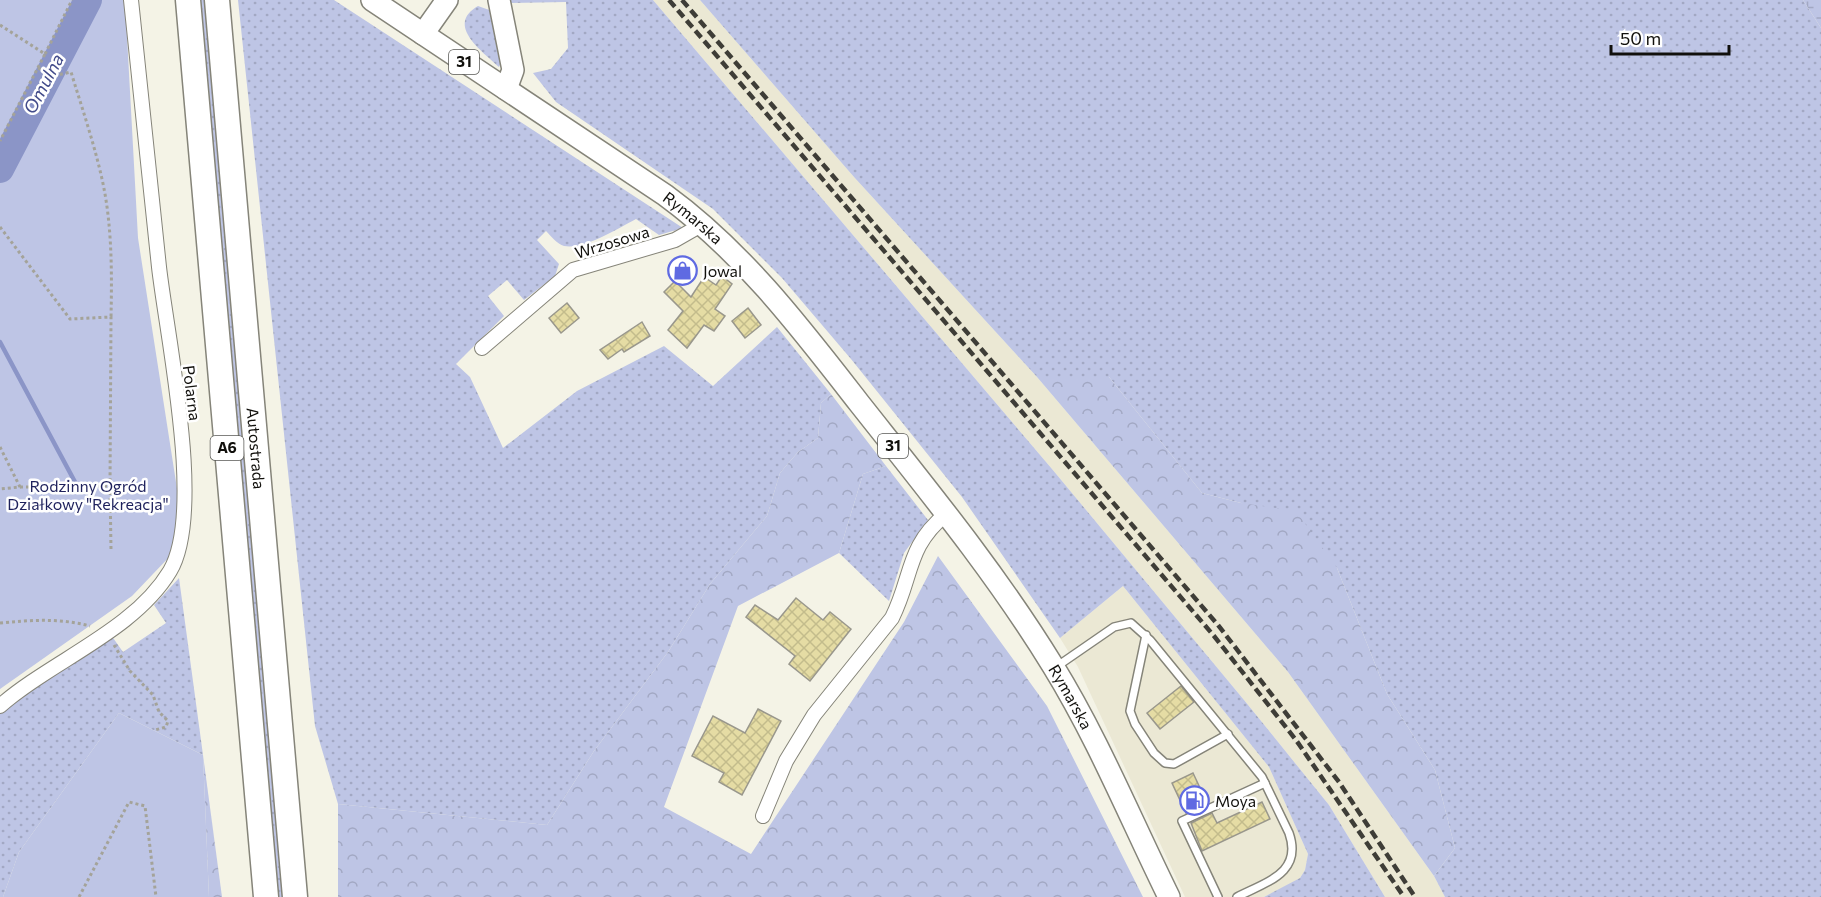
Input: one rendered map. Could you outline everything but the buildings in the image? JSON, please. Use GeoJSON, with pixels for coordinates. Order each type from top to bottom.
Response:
{"type":"FeatureCollection","features":[{"type":"Feature","properties":{"kind":"highway","name":"Autostrada"},"geometry":{"type":"LineString","coordinates":[[188,0],[266,897]]}},
{"type":"Feature","properties":{"kind":"highway","name":"Autostrada"},"geometry":{"type":"LineString","coordinates":[[217,0],[295,897]]}},
{"type":"Feature","properties":{"kind":"main road","name":"Rymarska"},"geometry":{"type":"LineString","coordinates":[[372,0],[627,168],[703,225],[753,272],[797,324],[1003,589],[1054,668],[1087,729],[1169,897]]}},
{"type":"Feature","properties":{"kind":"main road"},"geometry":{"type":"LineString","coordinates":[[423,34],[447,0]]}},
{"type":"Feature","properties":{"kind":"main road"},"geometry":{"type":"LineString","coordinates":[[499,0],[513,70],[506,89]]}},
{"type":"Feature","properties":{"kind":"street","name":"Polarna"},"geometry":{"type":"LineString","coordinates":[[0,706],[108,631],[150,597],[170,571],[178,553],[185,516],[183,464],[131,0]]}},
{"type":"Feature","properties":{"kind":"street","name":"Wrzosowa"},"geometry":{"type":"LineString","coordinates":[[483,348],[573,270],[675,240],[703,225]]}},
{"type":"Feature","properties":{"kind":"street"},"geometry":{"type":"LineString","coordinates":[[763,816],[786,761],[814,715],[892,618],[900,601],[914,552],[930,529],[946,514]]}},
{"type":"Feature","properties":{"kind":"lane"},"geometry":{"type":"LineString","coordinates":[[1054,668],[1120,624],[1131,624],[1146,635],[1228,734],[1265,783],[1292,842],[1292,859],[1284,871],[1237,897]]}},
{"type":"Feature","properties":{"kind":"lane"},"geometry":{"type":"LineString","coordinates":[[1146,635],[1130,711],[1135,724],[1154,753],[1165,763],[1174,764],[1228,734]]}},
{"type":"Feature","properties":{"kind":"lane"},"geometry":{"type":"LineString","coordinates":[[1218,897],[1182,821],[1265,783]]}},
{"type":"Feature","properties":{"kind":"path"},"geometry":{"type":"LineString","coordinates":[[0,141],[72,0]]}},
{"type":"Feature","properties":{"kind":"path"},"geometry":{"type":"LineString","coordinates":[[0,25],[45,54]]}},
{"type":"Feature","properties":{"kind":"path"},"geometry":{"type":"LineString","coordinates":[[39,68],[53,76],[70,72],[103,181],[112,270],[111,549]]}},
{"type":"Feature","properties":{"kind":"path"},"geometry":{"type":"LineString","coordinates":[[0,227],[70,319],[111,317]]}},
{"type":"Feature","properties":{"kind":"path"},"geometry":{"type":"LineString","coordinates":[[0,447],[20,487]]}},
{"type":"Feature","properties":{"kind":"path"},"geometry":{"type":"LineString","coordinates":[[0,489],[110,486]]}},
{"type":"Feature","properties":{"kind":"path"},"geometry":{"type":"LineString","coordinates":[[0,623],[43,619],[71,621],[108,631],[118,654],[153,695],[159,712],[168,721],[166,728],[155,730]]}},
{"type":"Feature","properties":{"kind":"path"},"geometry":{"type":"LineString","coordinates":[[79,897],[129,802],[145,806],[156,897]]}},
{"type":"Feature","properties":{"kind":"shaded area"},"geometry":{"type":"Polygon","coordinates":[[[653,0],[700,0],[854,177],[1037,377],[1288,672],[1434,876],[1445,897],[1385,897],[1329,805],[1244,700],[1052,469],[653,0]]]}},
{"type":"Feature","properties":{"kind":"shaded area"},"geometry":{"type":"Polygon","coordinates":[[[1123,586],[1269,767],[1308,854],[1305,870],[1300,878],[1290,884],[1264,897],[1185,897],[1078,667],[1060,638],[1123,586]]]}},
{"type":"Feature","properties":{"kind":"green space","name":"Rodzinny Ogród Działkowy \"Rekreacja\""},"geometry":{"type":"Polygon","coordinates":[[[0,0],[125,0],[138,238],[178,495],[173,553],[132,596],[0,689],[0,0]]]}},
{"type":"Feature","properties":{"kind":"green space"},"geometry":{"type":"Polygon","coordinates":[[[199,0],[208,0],[285,897],[275,897],[199,0]]]}},
{"type":"Feature","properties":{"kind":"green space"},"geometry":{"type":"Polygon","coordinates":[[[238,0],[334,0],[683,228],[659,235],[636,219],[591,242],[572,246],[561,245],[546,231],[537,240],[559,264],[555,276],[524,300],[507,280],[488,296],[504,316],[456,364],[470,377],[503,448],[577,391],[664,346],[713,386],[777,327],[831,394],[821,403],[818,438],[798,452],[780,473],[767,516],[710,584],[668,652],[594,751],[547,825],[338,804],[315,726],[238,0]]]}},
{"type":"Feature","properties":{"kind":"green space"},"geometry":{"type":"Polygon","coordinates":[[[510,0],[653,0],[1052,469],[1244,700],[1329,805],[1385,897],[1264,897],[1300,878],[1305,870],[1308,854],[1269,767],[1123,586],[1060,638],[962,497],[851,359],[782,278],[713,209],[556,102],[533,73],[551,69],[568,48],[566,2],[511,3],[510,0]]]}},
{"type":"Feature","properties":{"kind":"green space"},"geometry":{"type":"Polygon","coordinates":[[[700,0],[1803,0],[1821,28],[1821,897],[1445,897],[1434,876],[1455,848],[1435,770],[1387,694],[1337,568],[1241,503],[1202,493],[1109,377],[1037,377],[854,177],[700,0]]]}},
{"type":"Feature","properties":{"kind":"green space"},"geometry":{"type":"Polygon","coordinates":[[[1803,0],[1821,0],[1821,28],[1803,0]]]}},
{"type":"Feature","properties":{"kind":"green space"},"geometry":{"type":"Polygon","coordinates":[[[478,6],[492,11],[501,63],[499,67],[476,46],[466,29],[465,21],[469,13],[478,6]]]}},
{"type":"Feature","properties":{"kind":"green space"},"geometry":{"type":"Polygon","coordinates":[[[1037,377],[1109,377],[1202,493],[1241,503],[1296,511],[1337,568],[1387,694],[1435,770],[1455,848],[1434,876],[1288,672],[1037,377]]]}},
{"type":"Feature","properties":{"kind":"green space"},"geometry":{"type":"Polygon","coordinates":[[[831,394],[886,466],[863,474],[839,553],[738,606],[664,807],[751,854],[904,622],[938,556],[1047,706],[1143,897],[338,897],[338,804],[547,825],[594,751],[668,652],[710,584],[767,516],[780,473],[798,452],[818,438],[821,403],[831,394]]]}},
{"type":"Feature","properties":{"kind":"green space"},"geometry":{"type":"Polygon","coordinates":[[[886,466],[928,520],[904,553],[889,601],[839,553],[863,474],[886,466]]]}},
{"type":"Feature","properties":{"kind":"green space"},"geometry":{"type":"Polygon","coordinates":[[[179,578],[203,755],[119,713],[19,852],[3,897],[0,897],[0,713],[111,635],[123,652],[166,623],[154,605],[179,578]]]}},
{"type":"Feature","properties":{"kind":"green space"},"geometry":{"type":"Polygon","coordinates":[[[119,713],[203,755],[209,897],[3,897],[19,852],[119,713]]]}},
{"type":"Feature","properties":{"kind":"green space"},"geometry":{"type":"Polygon","coordinates":[[[203,755],[222,897],[209,897],[203,755]]]}},
{"type":"Feature","properties":{"kind":"waterway","name":"Omulna"},"geometry":{"type":"LineString","coordinates":[[0,169],[88,0]]}},
{"type":"Feature","properties":{"kind":"waterway"},"geometry":{"type":"LineString","coordinates":[[0,342],[75,482]]}},
{"type":"Feature","properties":{"kind":"railway"},"geometry":{"type":"LineString","coordinates":[[669,0],[1214,636],[1296,740],[1404,897]]}},
{"type":"Feature","properties":{"kind":"railway"},"geometry":{"type":"LineString","coordinates":[[682,0],[1218,625],[1339,782],[1415,897]]}},
{"type":"Feature","properties":{"kind":"place","name":"Jowal"},"geometry":{"type":"Point","coordinates":[682,271]}},
{"type":"Feature","properties":{"kind":"place","name":"Moya"},"geometry":{"type":"Point","coordinates":[1194,801]}}]}
